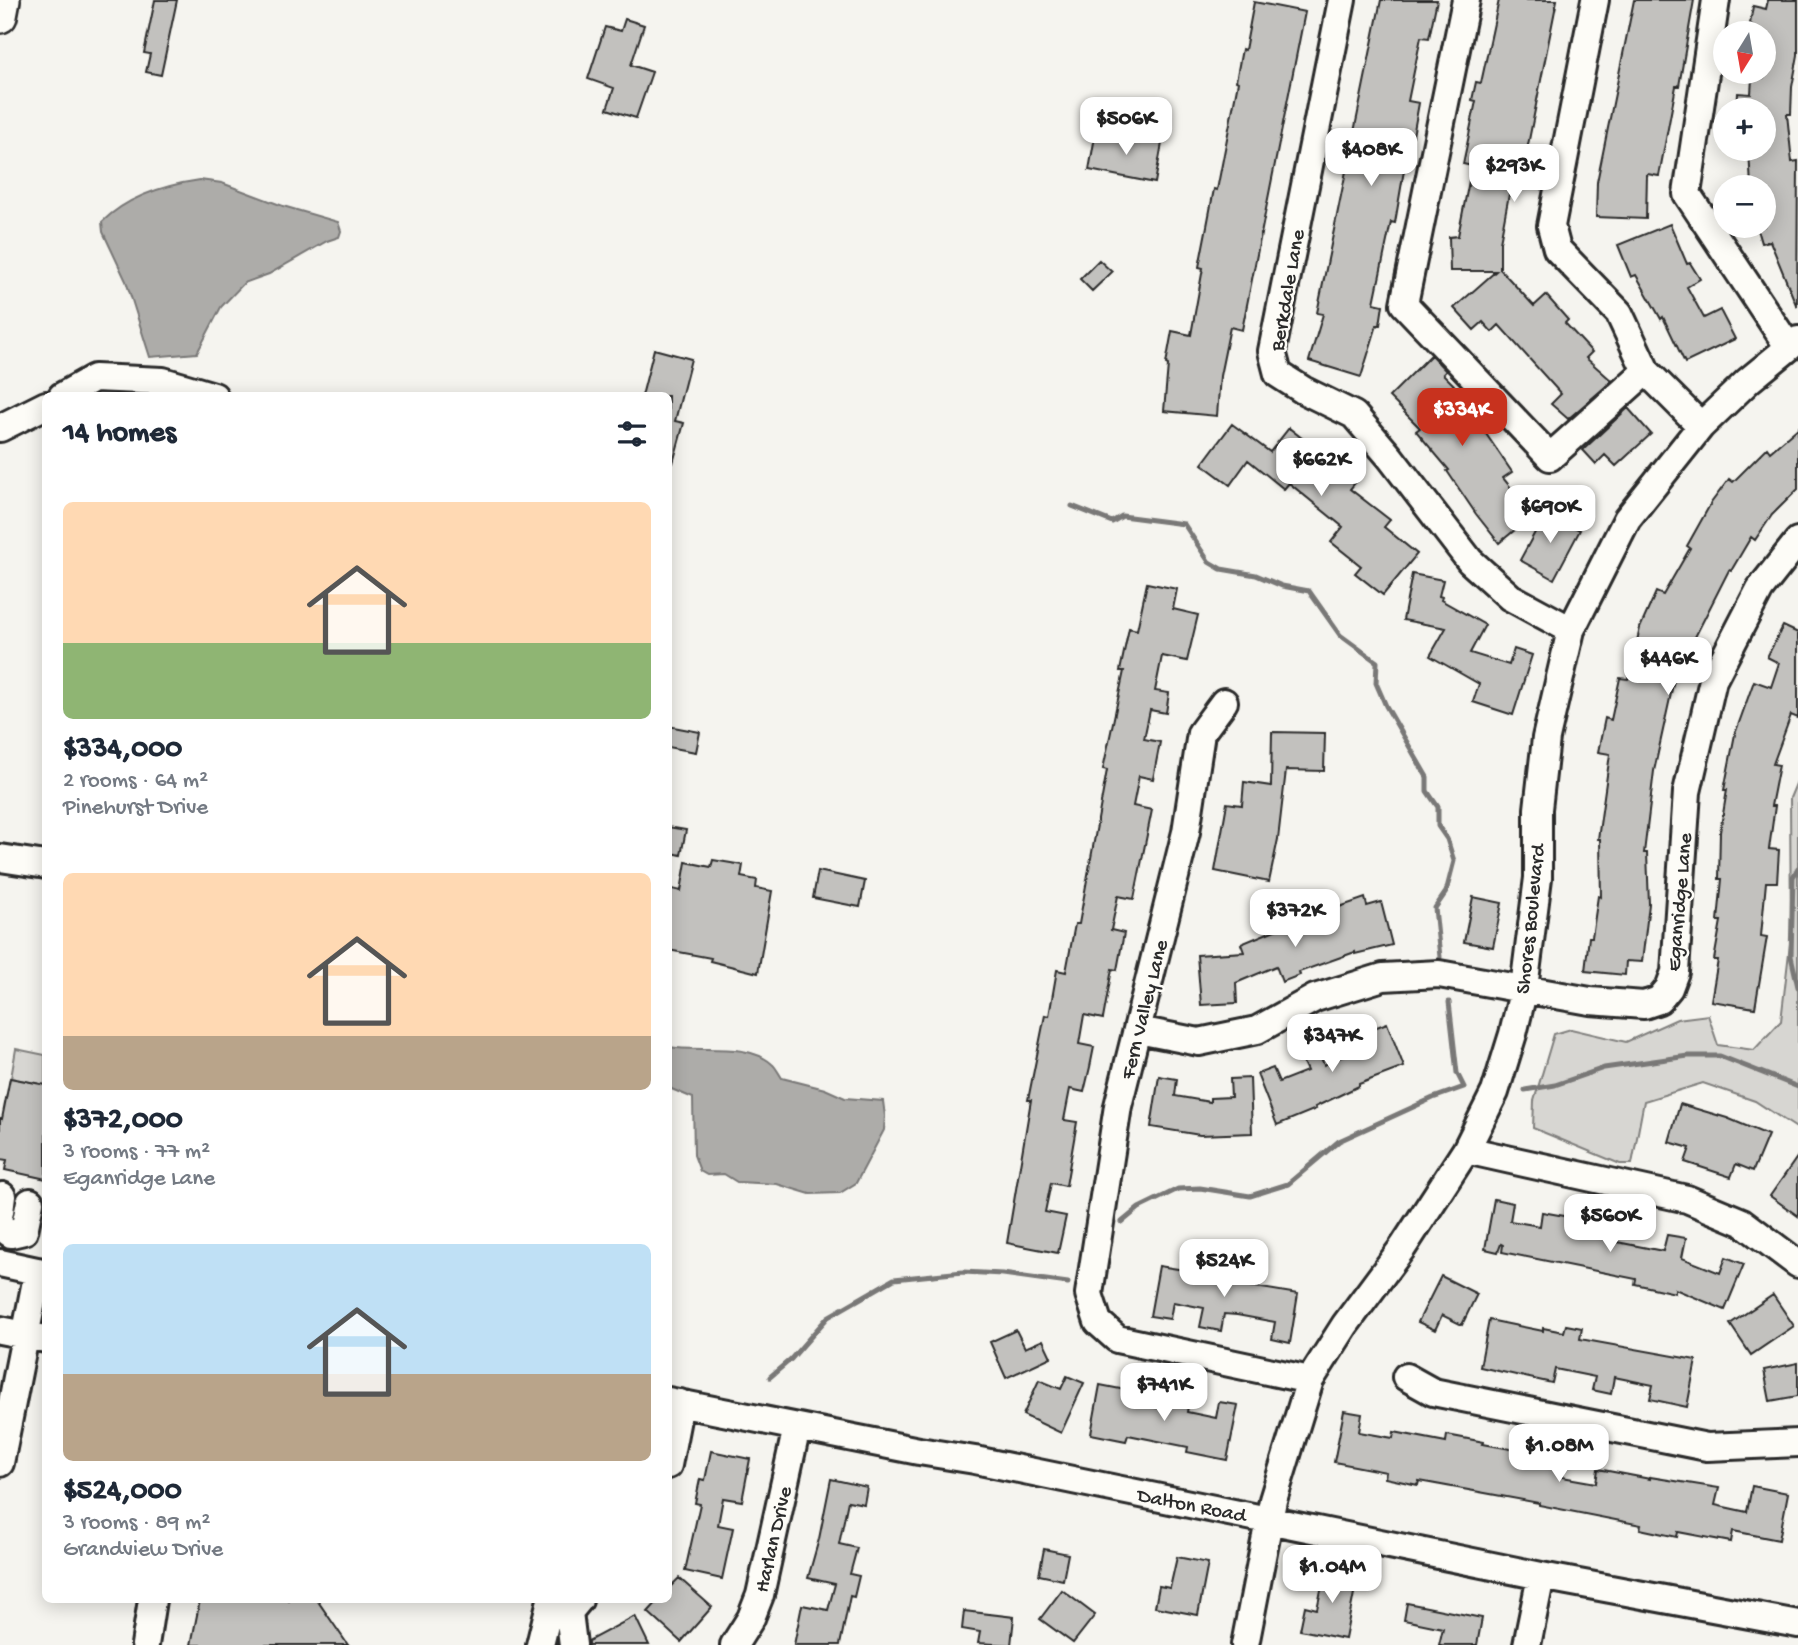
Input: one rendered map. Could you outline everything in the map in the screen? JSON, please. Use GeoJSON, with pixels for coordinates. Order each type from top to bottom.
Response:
{"type":"FeatureCollection","features":[{"type":"Feature","properties":{"kind":"main road"},"geometry":{"type":"LineString","coordinates":[[0,16],[3,0]]}},
{"type":"Feature","properties":{"kind":"street","name":"Berkdale Lane"},"geometry":{"type":"LineString","coordinates":[[1342,0],[1272,351],[1278,374],[1303,390],[1354,415],[1470,561],[1510,597],[1571,630]]}},
{"type":"Feature","properties":{"kind":"street"},"geometry":{"type":"LineString","coordinates":[[1466,0],[1404,303],[1550,457],[1646,371]]}},
{"type":"Feature","properties":{"kind":"street"},"geometry":{"type":"LineString","coordinates":[[1595,0],[1551,226],[1557,249],[1619,313],[1646,371],[1701,426]]}},
{"type":"Feature","properties":{"kind":"street"},"geometry":{"type":"LineString","coordinates":[[1716,0],[1687,194],[1793,343]]}},
{"type":"Feature","properties":{"kind":"street","name":"Shores Boulevard"},"geometry":{"type":"LineString","coordinates":[[1244,1645],[1273,1500],[1310,1380],[1345,1325],[1403,1248],[1466,1150],[1495,1092],[1524,988],[1538,878],[1538,809],[1546,738],[1571,630],[1627,519],[1701,426],[1793,343]]}},
{"type":"Feature","properties":{"kind":"street"},"geometry":{"type":"LineString","coordinates":[[69,392],[94,378],[163,381],[200,392]]}},
{"type":"Feature","properties":{"kind":"street"},"geometry":{"type":"LineString","coordinates":[[0,428],[42,407]]}},
{"type":"Feature","properties":{"kind":"street","name":"Eganridge Lane"},"geometry":{"type":"LineString","coordinates":[[1138,1030],[1199,1042],[1257,1030],[1315,998],[1383,977],[1439,974],[1590,1001],[1644,1005],[1659,1000],[1669,988],[1675,972],[1687,792],[1713,680],[1760,589],[1798,541]]}},
{"type":"Feature","properties":{"kind":"street","name":"Fern Valley Lane"},"geometry":{"type":"LineString","coordinates":[[1224,702],[1201,733],[1186,832],[1118,1106],[1088,1294],[1098,1322],[1117,1339],[1310,1380]]}},
{"type":"Feature","properties":{"kind":"street"},"geometry":{"type":"LineString","coordinates":[[0,858],[42,864]]}},
{"type":"Feature","properties":{"kind":"street"},"geometry":{"type":"LineString","coordinates":[[1466,1150],[1687,1199],[1742,1222],[1798,1264]]}},
{"type":"Feature","properties":{"kind":"street"},"geometry":{"type":"LineString","coordinates":[[3,1217],[24,1231],[30,1202]]}},
{"type":"Feature","properties":{"kind":"street"},"geometry":{"type":"LineString","coordinates":[[0,1464],[7,1384],[42,1272],[2,1264],[3,1217]]}},
{"type":"Feature","properties":{"kind":"street"},"geometry":{"type":"LineString","coordinates":[[1406,1377],[1433,1392],[1707,1447],[1798,1443]]}},
{"type":"Feature","properties":{"kind":"street"},"geometry":{"type":"LineString","coordinates":[[672,1423],[674,1402]]}},
{"type":"Feature","properties":{"kind":"street","name":"Dalton Road"},"geometry":{"type":"LineString","coordinates":[[674,1402],[1541,1576],[1798,1624]]}},
{"type":"Feature","properties":{"kind":"street","name":"Harlan Drive"},"geometry":{"type":"LineString","coordinates":[[734,1645],[751,1618],[760,1595],[797,1427]]}},
{"type":"Feature","properties":{"kind":"street"},"geometry":{"type":"LineString","coordinates":[[1527,1645],[1541,1576]]}},
{"type":"Feature","properties":{"kind":"street"},"geometry":{"type":"LineString","coordinates":[[145,1645],[152,1603]]}},
{"type":"Feature","properties":{"kind":"street"},"geometry":{"type":"LineString","coordinates":[[540,1645],[550,1603]]}},
{"type":"Feature","properties":{"kind":"street"},"geometry":{"type":"LineString","coordinates":[[573,1645],[569,1612],[574,1603]]}},
{"type":"Feature","properties":{"kind":"shaded area"},"geometry":{"type":"Polygon","coordinates":[[[200,180],[222,183],[283,206],[338,222],[341,231],[339,237],[269,274],[244,283],[221,307],[197,353],[150,357],[126,281],[103,232],[102,222],[123,205],[148,193],[200,180]]]}},
{"type":"Feature","properties":{"kind":"shaded area"},"geometry":{"type":"Polygon","coordinates":[[[1798,779],[1798,1129],[1755,1101],[1703,1083],[1644,1101],[1632,1164],[1620,1164],[1533,1128],[1534,1101],[1554,1034],[1571,1029],[1626,1042],[1677,1019],[1708,1015],[1718,1045],[1754,1050],[1781,1021],[1791,935],[1790,798],[1798,779]]]}},
{"type":"Feature","properties":{"kind":"shaded area"},"geometry":{"type":"Polygon","coordinates":[[[672,1048],[750,1052],[772,1064],[782,1078],[825,1089],[845,1098],[883,1101],[884,1130],[856,1183],[840,1193],[810,1194],[777,1184],[737,1182],[724,1174],[707,1175],[700,1171],[694,1155],[693,1098],[672,1089],[672,1048]]]}},
{"type":"Feature","properties":{"kind":"shaded area"},"geometry":{"type":"Polygon","coordinates":[[[16,1049],[42,1054],[42,1084],[11,1078],[16,1049]]]}},
{"type":"Feature","properties":{"kind":"building"},"geometry":{"type":"Polygon","coordinates":[[[155,0],[177,0],[161,75],[146,72],[150,54],[144,53],[155,0]]]}},
{"type":"Feature","properties":{"kind":"building"},"geometry":{"type":"Polygon","coordinates":[[[1381,0],[1437,0],[1429,38],[1421,37],[1408,101],[1419,103],[1413,136],[1410,135],[1395,223],[1391,222],[1374,303],[1383,305],[1380,325],[1377,325],[1361,377],[1309,361],[1323,314],[1317,313],[1381,0]]]}},
{"type":"Feature","properties":{"kind":"building"},"geometry":{"type":"Polygon","coordinates":[[[1499,0],[1557,0],[1519,190],[1510,189],[1500,242],[1500,269],[1534,306],[1546,295],[1568,320],[1565,323],[1592,352],[1586,358],[1612,381],[1568,419],[1551,404],[1561,394],[1499,325],[1492,332],[1483,322],[1474,330],[1454,308],[1496,271],[1450,271],[1449,237],[1458,236],[1472,166],[1463,164],[1476,101],[1472,100],[1476,82],[1481,83],[1499,0]]]}},
{"type":"Feature","properties":{"kind":"building"},"geometry":{"type":"Polygon","coordinates":[[[1634,0],[1694,0],[1659,176],[1647,174],[1646,219],[1596,217],[1597,182],[1634,0]]]}},
{"type":"Feature","properties":{"kind":"building"},"geometry":{"type":"Polygon","coordinates":[[[1768,0],[1798,0],[1798,55],[1792,87],[1791,114],[1787,114],[1792,162],[1798,161],[1797,307],[1770,241],[1761,243],[1760,238],[1776,238],[1776,175],[1750,175],[1750,161],[1776,161],[1776,98],[1738,98],[1738,93],[1751,94],[1752,84],[1776,84],[1776,21],[1750,21],[1753,6],[1766,9],[1768,0]]]}},
{"type":"Feature","properties":{"kind":"building"},"geometry":{"type":"Polygon","coordinates":[[[1254,2],[1305,12],[1242,330],[1230,327],[1220,376],[1217,416],[1164,411],[1166,364],[1172,331],[1191,335],[1203,268],[1199,267],[1214,189],[1217,190],[1242,49],[1245,50],[1254,2]]]}},
{"type":"Feature","properties":{"kind":"building"},"geometry":{"type":"Polygon","coordinates":[[[625,19],[644,25],[631,65],[652,72],[636,118],[607,109],[614,88],[588,79],[605,27],[621,31],[625,19]]]}},
{"type":"Feature","properties":{"kind":"building"},"geometry":{"type":"Polygon","coordinates":[[[1096,131],[1162,143],[1155,183],[1089,170],[1096,131]]]}},
{"type":"Feature","properties":{"kind":"building"},"geometry":{"type":"Polygon","coordinates":[[[1670,224],[1687,264],[1690,263],[1700,279],[1687,287],[1704,318],[1720,310],[1735,339],[1685,363],[1663,317],[1661,319],[1636,275],[1631,277],[1618,245],[1670,224]]]}},
{"type":"Feature","properties":{"kind":"building"},"geometry":{"type":"Polygon","coordinates":[[[1099,260],[1112,272],[1092,291],[1080,279],[1099,260]]]}},
{"type":"Feature","properties":{"kind":"building"},"geometry":{"type":"Polygon","coordinates":[[[654,349],[691,359],[675,421],[684,423],[673,463],[672,392],[643,392],[654,349]]]}},
{"type":"Feature","properties":{"kind":"building"},"geometry":{"type":"Polygon","coordinates":[[[1431,355],[1446,371],[1443,374],[1454,385],[1450,389],[1488,428],[1484,431],[1512,472],[1503,478],[1533,515],[1499,543],[1476,514],[1447,471],[1449,470],[1416,431],[1420,428],[1389,397],[1431,355]]]}},
{"type":"Feature","properties":{"kind":"building"},"geometry":{"type":"Polygon","coordinates":[[[1628,408],[1651,434],[1616,466],[1605,455],[1596,464],[1583,450],[1628,408]]]}},
{"type":"Feature","properties":{"kind":"building"},"geometry":{"type":"Polygon","coordinates":[[[1232,424],[1270,452],[1289,428],[1326,457],[1330,452],[1360,477],[1350,489],[1390,520],[1384,527],[1417,554],[1383,595],[1355,573],[1361,566],[1331,542],[1343,527],[1289,483],[1284,489],[1248,460],[1230,485],[1202,464],[1232,424]]]}},
{"type":"Feature","properties":{"kind":"building"},"geometry":{"type":"Polygon","coordinates":[[[1798,428],[1798,489],[1772,515],[1755,540],[1751,537],[1731,571],[1729,570],[1691,645],[1686,643],[1674,680],[1654,771],[1644,853],[1647,853],[1649,904],[1642,962],[1626,961],[1625,975],[1585,971],[1589,937],[1592,937],[1598,896],[1601,897],[1598,839],[1610,754],[1598,752],[1605,718],[1611,720],[1620,678],[1628,679],[1640,628],[1656,592],[1663,595],[1690,548],[1687,546],[1711,503],[1729,479],[1733,482],[1767,448],[1770,452],[1798,428]]]}},
{"type":"Feature","properties":{"kind":"building"},"geometry":{"type":"Polygon","coordinates":[[[1546,512],[1580,530],[1554,579],[1520,560],[1546,512]]]}},
{"type":"Feature","properties":{"kind":"building"},"geometry":{"type":"Polygon","coordinates":[[[1412,574],[1443,580],[1439,596],[1442,597],[1441,600],[1485,625],[1470,653],[1509,665],[1514,649],[1532,655],[1513,715],[1473,702],[1479,684],[1430,656],[1446,628],[1403,620],[1412,574]]]}},
{"type":"Feature","properties":{"kind":"building"},"geometry":{"type":"Polygon","coordinates":[[[1147,583],[1177,589],[1173,609],[1198,615],[1187,661],[1162,656],[1155,691],[1169,693],[1166,713],[1150,710],[1144,739],[1160,742],[1153,779],[1139,776],[1133,806],[1152,810],[1134,899],[1118,896],[1111,930],[1124,933],[1117,970],[1112,969],[1103,1019],[1084,1015],[1079,1044],[1094,1047],[1084,1092],[1070,1089],[1064,1120],[1077,1122],[1066,1186],[1051,1183],[1045,1212],[1066,1216],[1058,1253],[1007,1243],[1031,1100],[1028,1100],[1045,1015],[1049,1016],[1057,970],[1066,972],[1075,924],[1079,924],[1107,770],[1103,769],[1124,671],[1120,671],[1129,628],[1137,630],[1147,583]]]}},
{"type":"Feature","properties":{"kind":"building"},"geometry":{"type":"Polygon","coordinates":[[[1783,626],[1798,633],[1798,718],[1791,715],[1773,764],[1779,765],[1771,806],[1775,806],[1769,849],[1779,850],[1777,882],[1766,882],[1761,936],[1767,937],[1755,1008],[1711,1001],[1718,960],[1714,960],[1721,921],[1718,921],[1722,879],[1719,879],[1720,832],[1727,790],[1724,790],[1735,734],[1754,681],[1771,687],[1779,663],[1767,657],[1783,626]]]}},
{"type":"Feature","properties":{"kind":"building"},"geometry":{"type":"Polygon","coordinates":[[[672,727],[700,732],[696,752],[672,748],[672,727]]]}},
{"type":"Feature","properties":{"kind":"building"},"geometry":{"type":"Polygon","coordinates":[[[1272,732],[1325,733],[1324,771],[1286,770],[1278,839],[1269,882],[1215,871],[1227,803],[1242,805],[1244,782],[1271,786],[1272,732]]]}},
{"type":"Feature","properties":{"kind":"building"},"geometry":{"type":"Polygon","coordinates":[[[672,828],[686,830],[681,855],[672,853],[672,828]]]}},
{"type":"Feature","properties":{"kind":"building"},"geometry":{"type":"Polygon","coordinates":[[[713,860],[743,865],[741,877],[757,880],[756,888],[772,891],[758,973],[710,961],[711,958],[672,951],[672,889],[681,891],[686,862],[711,867],[713,860]]]}},
{"type":"Feature","properties":{"kind":"building"},"geometry":{"type":"Polygon","coordinates":[[[818,871],[865,881],[860,907],[813,898],[818,871]]]}},
{"type":"Feature","properties":{"kind":"building"},"geometry":{"type":"Polygon","coordinates":[[[1473,897],[1502,903],[1493,947],[1464,942],[1473,897]]]}},
{"type":"Feature","properties":{"kind":"building"},"geometry":{"type":"Polygon","coordinates":[[[1365,898],[1367,906],[1381,902],[1392,945],[1355,952],[1299,972],[1300,975],[1282,982],[1276,966],[1236,983],[1237,1003],[1201,1005],[1197,955],[1244,952],[1241,944],[1365,898]]]}},
{"type":"Feature","properties":{"kind":"building"},"geometry":{"type":"Polygon","coordinates":[[[1387,1023],[1404,1067],[1359,1084],[1315,1107],[1316,1109],[1277,1125],[1257,1074],[1273,1068],[1279,1082],[1307,1071],[1300,1056],[1317,1048],[1324,1065],[1354,1051],[1347,1033],[1367,1026],[1369,1030],[1387,1023]]]}},
{"type":"Feature","properties":{"kind":"building"},"geometry":{"type":"Polygon","coordinates":[[[1159,1076],[1177,1079],[1175,1096],[1210,1102],[1210,1098],[1231,1097],[1230,1079],[1250,1078],[1252,1133],[1200,1135],[1151,1127],[1159,1076]]]}},
{"type":"Feature","properties":{"kind":"building"},"geometry":{"type":"Polygon","coordinates":[[[10,1078],[42,1084],[42,1178],[5,1170],[7,1160],[0,1159],[0,1118],[2,1119],[10,1078]]]}},
{"type":"Feature","properties":{"kind":"building"},"geometry":{"type":"Polygon","coordinates":[[[1680,1104],[1727,1118],[1768,1135],[1753,1171],[1736,1164],[1731,1177],[1685,1162],[1690,1148],[1669,1142],[1680,1104]]]}},
{"type":"Feature","properties":{"kind":"building"},"geometry":{"type":"Polygon","coordinates":[[[1798,1156],[1798,1216],[1770,1196],[1798,1156]]]}},
{"type":"Feature","properties":{"kind":"building"},"geometry":{"type":"Polygon","coordinates":[[[1494,1199],[1513,1203],[1510,1221],[1540,1226],[1542,1212],[1611,1222],[1607,1240],[1663,1251],[1667,1235],[1686,1238],[1682,1258],[1720,1273],[1726,1257],[1744,1264],[1725,1310],[1675,1289],[1675,1293],[1635,1284],[1636,1279],[1502,1252],[1501,1244],[1498,1252],[1485,1249],[1494,1199]]]}},
{"type":"Feature","properties":{"kind":"building"},"geometry":{"type":"Polygon","coordinates":[[[1159,1266],[1229,1277],[1231,1267],[1246,1270],[1243,1285],[1298,1294],[1290,1343],[1272,1339],[1275,1322],[1224,1314],[1221,1331],[1200,1327],[1204,1308],[1173,1302],[1170,1319],[1150,1316],[1159,1266]]]}},
{"type":"Feature","properties":{"kind":"building"},"geometry":{"type":"Polygon","coordinates":[[[1441,1276],[1477,1294],[1462,1325],[1442,1315],[1435,1330],[1418,1322],[1441,1276]]]}},
{"type":"Feature","properties":{"kind":"building"},"geometry":{"type":"Polygon","coordinates":[[[1773,1295],[1794,1326],[1751,1355],[1730,1324],[1773,1295]]]}},
{"type":"Feature","properties":{"kind":"building"},"geometry":{"type":"Polygon","coordinates":[[[1489,1320],[1543,1331],[1543,1328],[1564,1332],[1566,1325],[1582,1328],[1580,1339],[1696,1360],[1687,1407],[1650,1399],[1653,1385],[1614,1377],[1611,1394],[1592,1390],[1595,1377],[1555,1369],[1552,1383],[1480,1367],[1489,1320]]]}},
{"type":"Feature","properties":{"kind":"building"},"geometry":{"type":"Polygon","coordinates":[[[1016,1330],[1025,1348],[1043,1340],[1051,1357],[1006,1378],[990,1342],[1016,1330]]]}},
{"type":"Feature","properties":{"kind":"building"},"geometry":{"type":"Polygon","coordinates":[[[1798,1363],[1798,1396],[1770,1401],[1764,1370],[1798,1363]]]}},
{"type":"Feature","properties":{"kind":"building"},"geometry":{"type":"Polygon","coordinates":[[[1067,1376],[1084,1383],[1061,1433],[1023,1415],[1039,1380],[1061,1389],[1067,1376]]]}},
{"type":"Feature","properties":{"kind":"building"},"geometry":{"type":"Polygon","coordinates":[[[1100,1385],[1136,1392],[1134,1403],[1169,1410],[1172,1392],[1190,1396],[1187,1412],[1216,1418],[1219,1402],[1238,1405],[1227,1460],[1187,1452],[1188,1447],[1128,1435],[1126,1441],[1091,1434],[1100,1385]]]}},
{"type":"Feature","properties":{"kind":"building"},"geometry":{"type":"Polygon","coordinates":[[[1344,1411],[1362,1414],[1359,1432],[1393,1438],[1394,1432],[1446,1442],[1447,1435],[1566,1459],[1562,1477],[1596,1483],[1598,1469],[1719,1488],[1715,1505],[1747,1512],[1752,1486],[1788,1493],[1779,1540],[1733,1531],[1731,1542],[1678,1532],[1677,1537],[1640,1529],[1641,1525],[1539,1503],[1419,1481],[1418,1485],[1385,1478],[1386,1472],[1334,1462],[1344,1411]]]}},
{"type":"Feature","properties":{"kind":"building"},"geometry":{"type":"Polygon","coordinates":[[[711,1451],[750,1459],[742,1501],[723,1498],[718,1525],[733,1528],[722,1579],[685,1571],[700,1504],[695,1503],[700,1479],[705,1480],[711,1451]]]}},
{"type":"Feature","properties":{"kind":"building"},"geometry":{"type":"Polygon","coordinates":[[[831,1479],[867,1487],[864,1504],[848,1501],[839,1544],[857,1548],[850,1574],[859,1576],[854,1597],[850,1596],[840,1645],[794,1645],[802,1605],[828,1610],[835,1584],[808,1578],[831,1479]]]}},
{"type":"Feature","properties":{"kind":"building"},"geometry":{"type":"Polygon","coordinates":[[[1044,1549],[1068,1554],[1063,1580],[1039,1575],[1044,1549]]]}},
{"type":"Feature","properties":{"kind":"building"},"geometry":{"type":"Polygon","coordinates":[[[1177,1557],[1208,1563],[1198,1615],[1155,1607],[1159,1586],[1170,1588],[1177,1557]]]}},
{"type":"Feature","properties":{"kind":"building"},"geometry":{"type":"Polygon","coordinates":[[[1326,1567],[1358,1573],[1345,1639],[1300,1630],[1305,1606],[1317,1609],[1326,1567]]]}},
{"type":"Feature","properties":{"kind":"building"},"geometry":{"type":"Polygon","coordinates":[[[679,1578],[712,1607],[681,1642],[648,1612],[656,1603],[672,1603],[672,1585],[679,1578]]]}},
{"type":"Feature","properties":{"kind":"building"},"geometry":{"type":"Polygon","coordinates":[[[1062,1590],[1095,1615],[1073,1643],[1040,1619],[1062,1590]]]}},
{"type":"Feature","properties":{"kind":"building"},"geometry":{"type":"Polygon","coordinates":[[[199,1603],[319,1603],[348,1645],[191,1645],[199,1603]]]}},
{"type":"Feature","properties":{"kind":"building"},"geometry":{"type":"Polygon","coordinates":[[[1407,1603],[1482,1618],[1477,1645],[1439,1645],[1443,1628],[1404,1620],[1407,1603]]]}},
{"type":"Feature","properties":{"kind":"building"},"geometry":{"type":"Polygon","coordinates":[[[964,1611],[1014,1617],[1011,1645],[978,1643],[980,1632],[962,1629],[964,1611]]]}},
{"type":"Feature","properties":{"kind":"building"},"geometry":{"type":"Polygon","coordinates":[[[635,1616],[649,1645],[588,1645],[588,1641],[635,1616]]]}},
{"type":"Feature","properties":{"kind":"waterway"},"geometry":{"type":"LineString","coordinates":[[1072,506],[1112,522],[1122,516],[1184,524],[1209,562],[1221,569],[1256,575],[1282,586],[1309,591],[1340,635],[1377,662],[1376,683],[1386,706],[1427,777],[1427,791],[1438,807],[1438,826],[1447,839],[1454,861],[1446,892],[1435,908],[1440,957]]}},
{"type":"Feature","properties":{"kind":"waterway"},"geometry":{"type":"LineString","coordinates":[[1798,868],[1793,877],[1791,956],[1798,987]]}},
{"type":"Feature","properties":{"kind":"waterway"},"geometry":{"type":"LineString","coordinates":[[1122,1222],[1139,1208],[1178,1189],[1200,1188],[1250,1196],[1288,1184],[1339,1141],[1433,1098],[1464,1087],[1457,1073],[1449,1002]]}},
{"type":"Feature","properties":{"kind":"waterway"},"geometry":{"type":"LineString","coordinates":[[1525,1090],[1555,1085],[1604,1068],[1688,1056],[1720,1056],[1798,1087]]}},
{"type":"Feature","properties":{"kind":"waterway"},"geometry":{"type":"LineString","coordinates":[[770,1377],[791,1359],[828,1317],[894,1279],[963,1272],[1003,1274],[1068,1283]]}}]}
